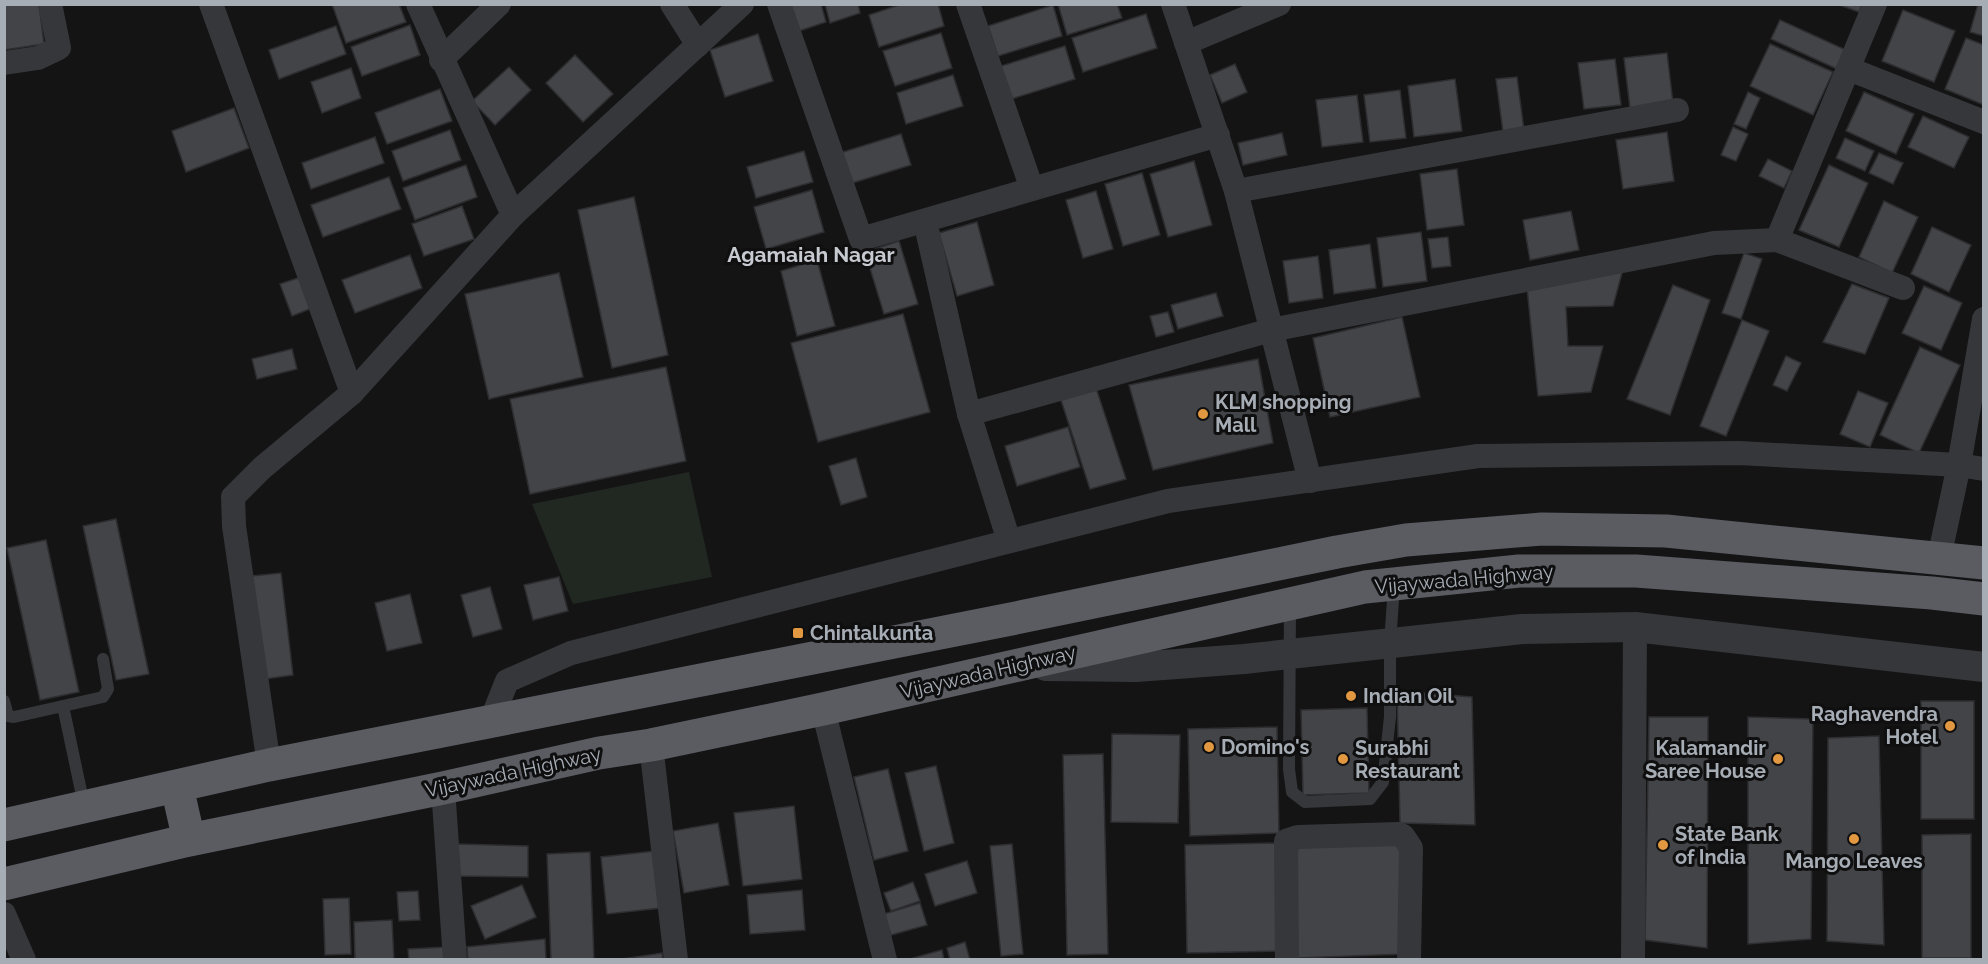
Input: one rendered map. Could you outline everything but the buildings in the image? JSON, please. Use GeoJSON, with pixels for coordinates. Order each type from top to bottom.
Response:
{"type":"FeatureCollection","features":[{"type":"Feature","properties":{"kind":"highway","name":"Vijaywada Highway"},"geometry":{"type":"LineString","coordinates":[[4,825],[269,765],[1406,540],[1542,530],[1666,531],[1983,564]]}},
{"type":"Feature","properties":{"kind":"highway","name":"Vijaywada Highway"},"geometry":{"type":"LineString","coordinates":[[4,884],[189,840],[443,788],[598,753],[651,745],[823,709],[1365,587],[1519,571],[1636,571],[1932,593],[1983,599]]}},
{"type":"Feature","properties":{"kind":"highway"},"geometry":{"type":"LineString","coordinates":[[177,787],[189,840]]}},
{"type":"Feature","properties":{"kind":"street"},"geometry":{"type":"LineString","coordinates":[[4,63],[38,58],[59,48],[50,4]]}},
{"type":"Feature","properties":{"kind":"street"},"geometry":{"type":"LineString","coordinates":[[212,4],[352,393]]}},
{"type":"Feature","properties":{"kind":"street"},"geometry":{"type":"LineString","coordinates":[[418,4],[441,60],[513,215]]}},
{"type":"Feature","properties":{"kind":"street"},"geometry":{"type":"LineString","coordinates":[[441,60],[499,4]]}},
{"type":"Feature","properties":{"kind":"street"},"geometry":{"type":"LineString","coordinates":[[672,4],[698,45]]}},
{"type":"Feature","properties":{"kind":"street"},"geometry":{"type":"LineString","coordinates":[[269,765],[234,526],[232,497],[262,468],[352,393],[513,215],[742,4]]}},
{"type":"Feature","properties":{"kind":"street"},"geometry":{"type":"LineString","coordinates":[[779,4],[861,239],[1218,135]]}},
{"type":"Feature","properties":{"kind":"street"},"geometry":{"type":"LineString","coordinates":[[968,4],[1032,189]]}},
{"type":"Feature","properties":{"kind":"street"},"geometry":{"type":"LineString","coordinates":[[1173,4],[1236,191],[1310,481]]}},
{"type":"Feature","properties":{"kind":"street"},"geometry":{"type":"LineString","coordinates":[[1186,43],[1280,4]]}},
{"type":"Feature","properties":{"kind":"street"},"geometry":{"type":"LineString","coordinates":[[1777,240],[1875,4]]}},
{"type":"Feature","properties":{"kind":"street"},"geometry":{"type":"LineString","coordinates":[[1849,69],[1983,122]]}},
{"type":"Feature","properties":{"kind":"street"},"geometry":{"type":"LineString","coordinates":[[1236,191],[1677,110]]}},
{"type":"Feature","properties":{"kind":"street"},"geometry":{"type":"LineString","coordinates":[[925,220],[969,414],[1009,541]]}},
{"type":"Feature","properties":{"kind":"street"},"geometry":{"type":"LineString","coordinates":[[969,414],[1271,330],[1714,243],[1777,240],[1903,288]]}},
{"type":"Feature","properties":{"kind":"street"},"geometry":{"type":"LineString","coordinates":[[1939,558],[1959,465],[1983,319]]}},
{"type":"Feature","properties":{"kind":"street"},"geometry":{"type":"LineString","coordinates":[[490,722],[507,681],[571,653],[1168,501],[1479,456],[1739,453],[1959,465],[1983,469]]}},
{"type":"Feature","properties":{"kind":"street"},"geometry":{"type":"LineString","coordinates":[[1633,960],[1635,627]]}},
{"type":"Feature","properties":{"kind":"street"},"geometry":{"type":"LineString","coordinates":[[1019,665],[1136,667],[1290,654],[1522,629],[1635,627],[1983,667]]}},
{"type":"Feature","properties":{"kind":"street"},"geometry":{"type":"LineString","coordinates":[[823,709],[885,960]]}},
{"type":"Feature","properties":{"kind":"street"},"geometry":{"type":"LineString","coordinates":[[651,745],[676,960]]}},
{"type":"Feature","properties":{"kind":"street"},"geometry":{"type":"LineString","coordinates":[[443,788],[455,960]]}},
{"type":"Feature","properties":{"kind":"street"},"geometry":{"type":"LineString","coordinates":[[1287,960],[1286,841],[1298,837],[1399,834],[1411,848],[1409,960]]}},
{"type":"Feature","properties":{"kind":"street"},"geometry":{"type":"LineString","coordinates":[[4,914],[24,960]]}},
{"type":"Feature","properties":{"kind":"lane"},"geometry":{"type":"LineString","coordinates":[[1290,604],[1288,769],[1292,792],[1305,802],[1370,799],[1383,782],[1390,717],[1390,643],[1394,584]]}},
{"type":"Feature","properties":{"kind":"lane"},"geometry":{"type":"LineString","coordinates":[[4,701],[8,716],[14,717],[103,697],[108,694],[102,659]]}},
{"type":"Feature","properties":{"kind":"lane"},"geometry":{"type":"LineString","coordinates":[[63,706],[85,807]]}},
{"type":"Feature","properties":{"kind":"shaded area"},"geometry":{"type":"Polygon","coordinates":[[[689,472],[712,577],[573,604],[532,504],[689,472]]]}},
{"type":"Feature","properties":{"kind":"place","name":"KLM shopping Mall"},"geometry":{"type":"Point","coordinates":[1203,414]}},
{"type":"Feature","properties":{"kind":"place","name":"Chintalkunta"},"geometry":{"type":"Point","coordinates":[798,633]}},
{"type":"Feature","properties":{"kind":"place","name":"Indian Oil"},"geometry":{"type":"Point","coordinates":[1351,696]}},
{"type":"Feature","properties":{"kind":"place","name":"Raghavendra Hotel"},"geometry":{"type":"Point","coordinates":[1950,726]}},
{"type":"Feature","properties":{"kind":"place","name":"Domino's"},"geometry":{"type":"Point","coordinates":[1209,747]}},
{"type":"Feature","properties":{"kind":"place","name":"Surabhi Restaurant"},"geometry":{"type":"Point","coordinates":[1343,759]}},
{"type":"Feature","properties":{"kind":"place","name":"Kalamandir Saree House"},"geometry":{"type":"Point","coordinates":[1778,759]}},
{"type":"Feature","properties":{"kind":"place","name":"Mango Leaves"},"geometry":{"type":"Point","coordinates":[1854,839]}},
{"type":"Feature","properties":{"kind":"place","name":"State Bank of India"},"geometry":{"type":"Point","coordinates":[1663,845]}},
{"type":"Feature","properties":{"kind":"district","name":"Agamaiah Nagar"},"geometry":{"type":"Point","coordinates":[811,254]}}]}
